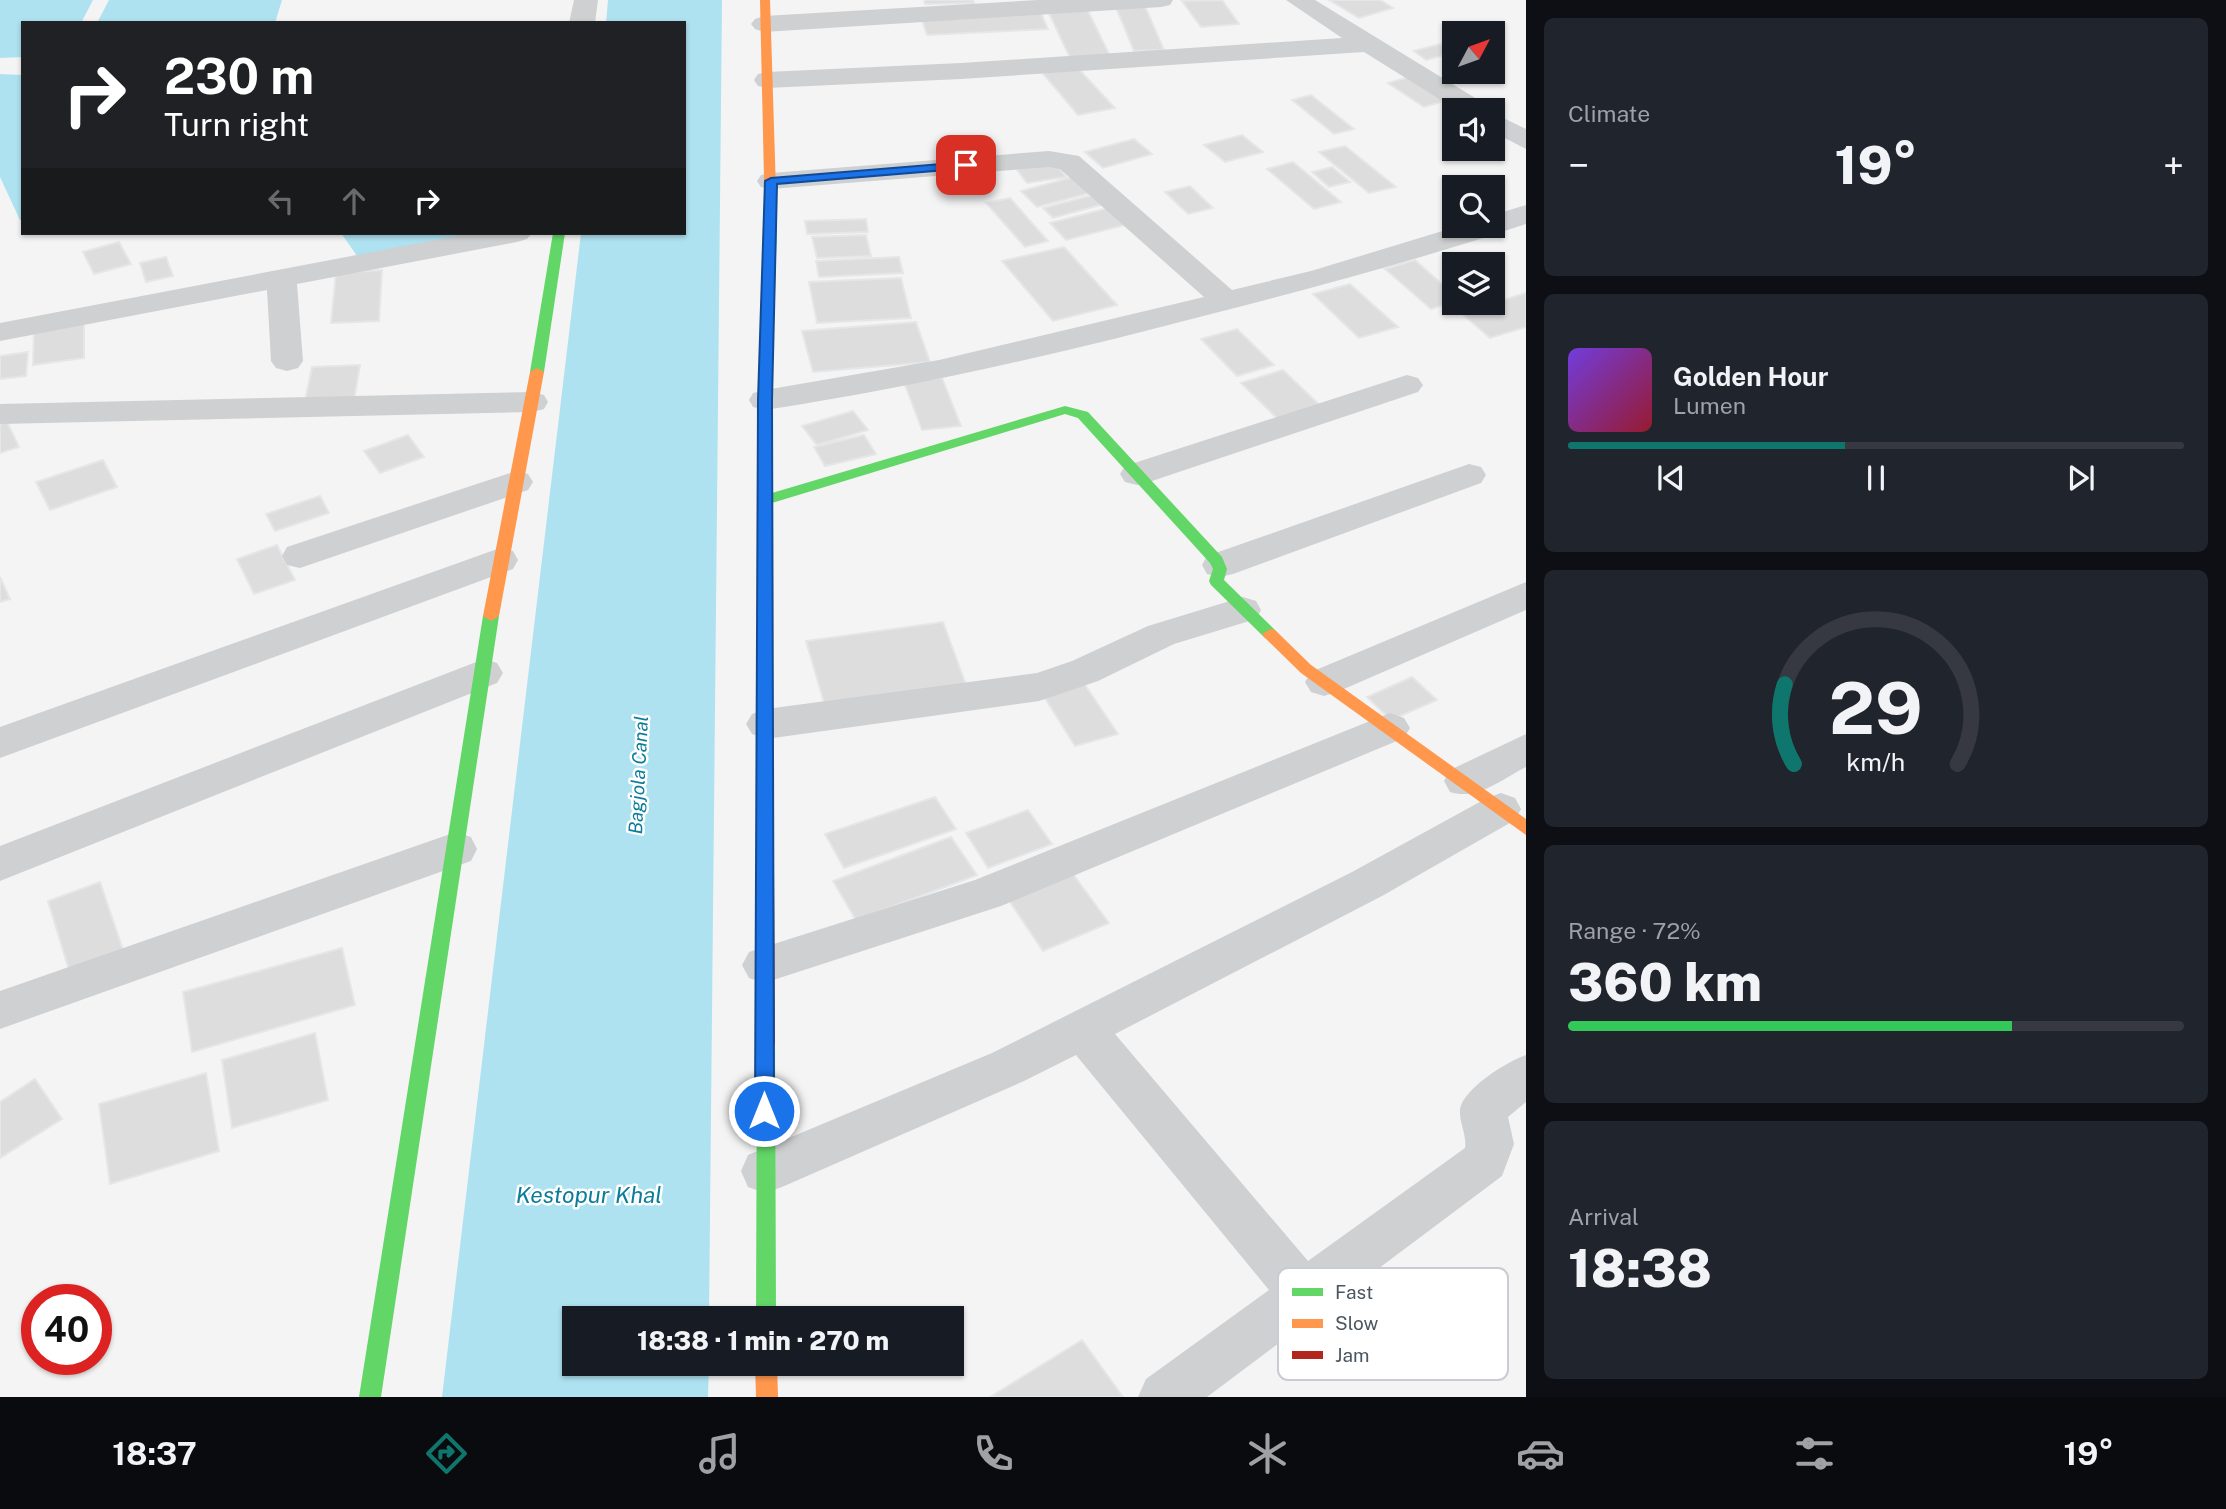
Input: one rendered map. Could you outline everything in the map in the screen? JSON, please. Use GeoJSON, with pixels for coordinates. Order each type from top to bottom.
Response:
{"type":"FeatureCollection","features":[{"type":"Feature","properties":{"kind":"street"},"geometry":{"type":"LineString","coordinates":[[582,21],[586,0]]}},
{"type":"Feature","properties":{"kind":"street"},"geometry":{"type":"LineString","coordinates":[[766,1306],[765,400],[771,181],[765,12],[1161,0]]}},
{"type":"Feature","properties":{"kind":"street"},"geometry":{"type":"LineString","coordinates":[[1298,0],[1456,98]]}},
{"type":"Feature","properties":{"kind":"street"},"geometry":{"type":"LineString","coordinates":[[767,80],[961,71],[1368,44]]}},
{"type":"Feature","properties":{"kind":"street"},"geometry":{"type":"LineString","coordinates":[[1505,128],[1526,141]]}},
{"type":"Feature","properties":{"kind":"street"},"geometry":{"type":"LineString","coordinates":[[771,181],[1049,159],[1069,162],[1226,301]]}},
{"type":"Feature","properties":{"kind":"street"},"geometry":{"type":"LineString","coordinates":[[1505,221],[1526,214]]}},
{"type":"Feature","properties":{"kind":"street"},"geometry":{"type":"LineString","coordinates":[[0,332],[507,235]]}},
{"type":"Feature","properties":{"kind":"street"},"geometry":{"type":"LineString","coordinates":[[370,1397],[411,1116],[456,849],[500,561],[532,402],[559,235]]}},
{"type":"Feature","properties":{"kind":"street"},"geometry":{"type":"LineString","coordinates":[[765,400],[930,372],[1085,338],[1322,277],[1449,238]]}},
{"type":"Feature","properties":{"kind":"street"},"geometry":{"type":"LineString","coordinates":[[281,278],[287,361]]}},
{"type":"Feature","properties":{"kind":"street"},"geometry":{"type":"LineString","coordinates":[[1137,474],[1408,384]]}},
{"type":"Feature","properties":{"kind":"street"},"geometry":{"type":"LineString","coordinates":[[0,414],[532,402]]}},
{"type":"Feature","properties":{"kind":"street"},"geometry":{"type":"LineString","coordinates":[[766,500],[1065,410],[1083,415],[1220,565]]}},
{"type":"Feature","properties":{"kind":"street"},"geometry":{"type":"LineString","coordinates":[[1220,565],[1469,475]]}},
{"type":"Feature","properties":{"kind":"street"},"geometry":{"type":"LineString","coordinates":[[300,556],[516,482]]}},
{"type":"Feature","properties":{"kind":"street"},"geometry":{"type":"LineString","coordinates":[[0,743],[500,561]]}},
{"type":"Feature","properties":{"kind":"street"},"geometry":{"type":"LineString","coordinates":[[765,1171],[1008,1067],[1367,884],[1514,819],[1306,669],[1216,581],[1220,565]]}},
{"type":"Feature","properties":{"kind":"street"},"geometry":{"type":"LineString","coordinates":[[1324,682],[1526,595]]}},
{"type":"Feature","properties":{"kind":"street"},"geometry":{"type":"LineString","coordinates":[[766,724],[1039,687],[1085,671],[1161,635],[1243,610]]}},
{"type":"Feature","properties":{"kind":"street"},"geometry":{"type":"LineString","coordinates":[[0,864],[484,673]]}},
{"type":"Feature","properties":{"kind":"street"},"geometry":{"type":"LineString","coordinates":[[764,965],[986,894],[1390,728]]}},
{"type":"Feature","properties":{"kind":"street"},"geometry":{"type":"LineString","coordinates":[[1464,781],[1526,749]]}},
{"type":"Feature","properties":{"kind":"street"},"geometry":{"type":"LineString","coordinates":[[0,1010],[456,849]]}},
{"type":"Feature","properties":{"kind":"street"},"geometry":{"type":"LineString","coordinates":[[1083,1030],[1282,1268]]}},
{"type":"Feature","properties":{"kind":"street"},"geometry":{"type":"LineString","coordinates":[[1341,1268],[1485,1161],[1490,1144],[1483,1109],[1522,1085]]}},
{"type":"Feature","properties":{"kind":"street"},"geometry":{"type":"LineString","coordinates":[[1164,1397],[1278,1315]]}},
{"type":"Feature","properties":{"kind":"street"},"geometry":{"type":"LineString","coordinates":[[766,1376],[766,1397]]}},
{"type":"Feature","properties":{"kind":"water"},"geometry":{"type":"Polygon","coordinates":[[[0,0],[93,0],[82,21],[21,21],[21,57],[0,58],[0,0]]]}},
{"type":"Feature","properties":{"kind":"water"},"geometry":{"type":"Polygon","coordinates":[[[109,0],[282,0],[276,21],[98,21],[109,0]]]}},
{"type":"Feature","properties":{"kind":"water","name":"Kestopur Khal"},"geometry":{"type":"Polygon","coordinates":[[[608,0],[722,0],[709,1306],[562,1306],[562,1376],[709,1376],[708,1397],[442,1397],[581,235],[686,235],[686,21],[606,21],[608,0]]]}},
{"type":"Feature","properties":{"kind":"water"},"geometry":{"type":"Polygon","coordinates":[[[0,74],[21,75],[21,220],[0,177],[0,74]]]}},
{"type":"Feature","properties":{"kind":"water"},"geometry":{"type":"Polygon","coordinates":[[[342,235],[464,235],[362,263],[342,235]]]}},
{"type":"Feature","properties":{"kind":"building"},"geometry":{"type":"Polygon","coordinates":[[[924,0],[973,0],[974,3],[925,4],[924,0]]]}},
{"type":"Feature","properties":{"kind":"building"},"geometry":{"type":"Polygon","coordinates":[[[1222,0],[1239,24],[1201,27],[1182,1],[1222,0]]]}},
{"type":"Feature","properties":{"kind":"building"},"geometry":{"type":"Polygon","coordinates":[[[1329,0],[1380,0],[1393,8],[1359,18],[1329,0]]]}},
{"type":"Feature","properties":{"kind":"building"},"geometry":{"type":"Polygon","coordinates":[[[1144,4],[1164,50],[1134,51],[1115,5],[1144,4]]]}},
{"type":"Feature","properties":{"kind":"building"},"geometry":{"type":"Polygon","coordinates":[[[1086,7],[1111,58],[1071,60],[1047,9],[1086,7]]]}},
{"type":"Feature","properties":{"kind":"building"},"geometry":{"type":"Polygon","coordinates":[[[1040,11],[1048,29],[927,35],[921,17],[1040,11]]]}},
{"type":"Feature","properties":{"kind":"building"},"geometry":{"type":"Polygon","coordinates":[[[1442,45],[1442,56],[1426,60],[1414,51],[1442,45]]]}},
{"type":"Feature","properties":{"kind":"building"},"geometry":{"type":"Polygon","coordinates":[[[1075,65],[1115,108],[1078,115],[1039,69],[1075,65]]]}},
{"type":"Feature","properties":{"kind":"building"},"geometry":{"type":"Polygon","coordinates":[[[1409,77],[1442,99],[1442,102],[1424,107],[1388,83],[1409,77]]]}},
{"type":"Feature","properties":{"kind":"building"},"geometry":{"type":"Polygon","coordinates":[[[1311,95],[1354,129],[1334,134],[1292,100],[1311,95]]]}},
{"type":"Feature","properties":{"kind":"building"},"geometry":{"type":"Polygon","coordinates":[[[1242,135],[1263,152],[1225,162],[1204,145],[1242,135]]]}},
{"type":"Feature","properties":{"kind":"building"},"geometry":{"type":"Polygon","coordinates":[[[1134,139],[1152,154],[1103,168],[1085,152],[1134,139]]]}},
{"type":"Feature","properties":{"kind":"building"},"geometry":{"type":"Polygon","coordinates":[[[1345,146],[1396,187],[1369,193],[1319,152],[1345,146]]]}},
{"type":"Feature","properties":{"kind":"building"},"geometry":{"type":"Polygon","coordinates":[[[1054,161],[1066,177],[1027,183],[1015,167],[1054,161]]]}},
{"type":"Feature","properties":{"kind":"building"},"geometry":{"type":"Polygon","coordinates":[[[1293,162],[1341,202],[1314,209],[1267,169],[1293,162]]]}},
{"type":"Feature","properties":{"kind":"building"},"geometry":{"type":"Polygon","coordinates":[[[1332,167],[1350,182],[1329,187],[1312,172],[1332,167]]]}},
{"type":"Feature","properties":{"kind":"building"},"geometry":{"type":"Polygon","coordinates":[[[1073,177],[1090,193],[1037,207],[1021,191],[1073,177]]]}},
{"type":"Feature","properties":{"kind":"building"},"geometry":{"type":"Polygon","coordinates":[[[1190,186],[1213,208],[1188,214],[1165,192],[1190,186]]]}},
{"type":"Feature","properties":{"kind":"building"},"geometry":{"type":"Polygon","coordinates":[[[1093,195],[1104,204],[1053,218],[1043,208],[1093,195]]]}},
{"type":"Feature","properties":{"kind":"building"},"geometry":{"type":"Polygon","coordinates":[[[1010,198],[1048,241],[1025,247],[986,203],[1010,198]]]}},
{"type":"Feature","properties":{"kind":"building"},"geometry":{"type":"Polygon","coordinates":[[[1112,207],[1129,224],[1066,240],[1050,223],[1112,207]]]}},
{"type":"Feature","properties":{"kind":"building"},"geometry":{"type":"Polygon","coordinates":[[[866,219],[868,232],[807,234],[805,221],[866,219]]]}},
{"type":"Feature","properties":{"kind":"building"},"geometry":{"type":"Polygon","coordinates":[[[866,235],[871,256],[817,258],[812,237],[866,235]]]}},
{"type":"Feature","properties":{"kind":"building"},"geometry":{"type":"Polygon","coordinates":[[[119,242],[131,264],[94,274],[83,252],[119,242]]]}},
{"type":"Feature","properties":{"kind":"building"},"geometry":{"type":"Polygon","coordinates":[[[1064,247],[1117,305],[1053,321],[1002,261],[1064,247]]]}},
{"type":"Feature","properties":{"kind":"building"},"geometry":{"type":"Polygon","coordinates":[[[166,257],[173,276],[146,282],[140,263],[166,257]]]}},
{"type":"Feature","properties":{"kind":"building"},"geometry":{"type":"Polygon","coordinates":[[[899,257],[903,273],[819,277],[816,261],[899,257]]]}},
{"type":"Feature","properties":{"kind":"building"},"geometry":{"type":"Polygon","coordinates":[[[1415,260],[1442,284],[1442,306],[1431,309],[1385,269],[1415,260]]]}},
{"type":"Feature","properties":{"kind":"building"},"geometry":{"type":"Polygon","coordinates":[[[382,270],[379,321],[331,323],[336,273],[382,270]]]}},
{"type":"Feature","properties":{"kind":"building"},"geometry":{"type":"Polygon","coordinates":[[[901,278],[911,318],[817,323],[809,282],[901,278]]]}},
{"type":"Feature","properties":{"kind":"building"},"geometry":{"type":"Polygon","coordinates":[[[1350,284],[1398,327],[1359,338],[1313,294],[1350,284]]]}},
{"type":"Feature","properties":{"kind":"building"},"geometry":{"type":"Polygon","coordinates":[[[1526,293],[1526,327],[1490,338],[1463,315],[1505,315],[1505,299],[1526,293]]]}},
{"type":"Feature","properties":{"kind":"building"},"geometry":{"type":"Polygon","coordinates":[[[916,322],[930,362],[813,372],[802,331],[916,322]]]}},
{"type":"Feature","properties":{"kind":"building"},"geometry":{"type":"Polygon","coordinates":[[[84,323],[84,358],[33,365],[34,330],[84,323]]]}},
{"type":"Feature","properties":{"kind":"building"},"geometry":{"type":"Polygon","coordinates":[[[1237,329],[1274,365],[1237,376],[1201,339],[1237,329]]]}},
{"type":"Feature","properties":{"kind":"building"},"geometry":{"type":"Polygon","coordinates":[[[28,352],[26,376],[0,379],[0,356],[28,352]]]}},
{"type":"Feature","properties":{"kind":"building"},"geometry":{"type":"Polygon","coordinates":[[[360,365],[354,400],[305,401],[312,367],[360,365]]]}},
{"type":"Feature","properties":{"kind":"building"},"geometry":{"type":"Polygon","coordinates":[[[1283,370],[1326,411],[1283,424],[1241,383],[1283,370]]]}},
{"type":"Feature","properties":{"kind":"building"},"geometry":{"type":"Polygon","coordinates":[[[942,378],[961,426],[922,430],[904,382],[942,378]]]}},
{"type":"Feature","properties":{"kind":"building"},"geometry":{"type":"Polygon","coordinates":[[[853,411],[868,430],[817,445],[802,426],[853,411]]]}},
{"type":"Feature","properties":{"kind":"building"},"geometry":{"type":"Polygon","coordinates":[[[7,422],[19,447],[0,453],[0,424],[7,422]]]}},
{"type":"Feature","properties":{"kind":"building"},"geometry":{"type":"Polygon","coordinates":[[[408,435],[424,457],[380,473],[364,451],[408,435]]]}},
{"type":"Feature","properties":{"kind":"building"},"geometry":{"type":"Polygon","coordinates":[[[864,435],[876,454],[825,466],[814,447],[864,435]]]}},
{"type":"Feature","properties":{"kind":"building"},"geometry":{"type":"Polygon","coordinates":[[[103,460],[117,487],[50,510],[36,482],[103,460]]]}},
{"type":"Feature","properties":{"kind":"building"},"geometry":{"type":"Polygon","coordinates":[[[320,496],[329,513],[275,531],[266,514],[320,496]]]}},
{"type":"Feature","properties":{"kind":"building"},"geometry":{"type":"Polygon","coordinates":[[[277,545],[295,580],[254,594],[237,559],[277,545]]]}},
{"type":"Feature","properties":{"kind":"building"},"geometry":{"type":"Polygon","coordinates":[[[0,577],[10,599],[0,602],[0,577]]]}},
{"type":"Feature","properties":{"kind":"building"},"geometry":{"type":"Polygon","coordinates":[[[943,622],[969,693],[827,713],[806,641],[943,622]]]}},
{"type":"Feature","properties":{"kind":"building"},"geometry":{"type":"Polygon","coordinates":[[[1412,677],[1437,700],[1391,720],[1367,697],[1412,677]]]}},
{"type":"Feature","properties":{"kind":"building"},"geometry":{"type":"Polygon","coordinates":[[[1081,679],[1118,734],[1075,746],[1040,690],[1081,679]]]}},
{"type":"Feature","properties":{"kind":"building"},"geometry":{"type":"Polygon","coordinates":[[[935,797],[956,829],[844,868],[825,834],[935,797]]]}},
{"type":"Feature","properties":{"kind":"building"},"geometry":{"type":"Polygon","coordinates":[[[1028,810],[1052,844],[988,868],[966,833],[1028,810]]]}},
{"type":"Feature","properties":{"kind":"building"},"geometry":{"type":"Polygon","coordinates":[[[951,837],[977,875],[856,920],[833,881],[951,837]]]}},
{"type":"Feature","properties":{"kind":"building"},"geometry":{"type":"Polygon","coordinates":[[[1070,870],[1109,923],[1043,951],[1006,896],[1070,870]]]}},
{"type":"Feature","properties":{"kind":"building"},"geometry":{"type":"Polygon","coordinates":[[[100,882],[123,950],[69,970],[48,901],[100,882]]]}},
{"type":"Feature","properties":{"kind":"building"},"geometry":{"type":"Polygon","coordinates":[[[342,948],[355,1005],[192,1052],[183,992],[342,948]]]}},
{"type":"Feature","properties":{"kind":"building"},"geometry":{"type":"Polygon","coordinates":[[[315,1033],[328,1100],[232,1128],[222,1060],[315,1033]]]}},
{"type":"Feature","properties":{"kind":"building"},"geometry":{"type":"Polygon","coordinates":[[[206,1073],[219,1151],[110,1184],[99,1104],[206,1073]]]}},
{"type":"Feature","properties":{"kind":"building"},"geometry":{"type":"Polygon","coordinates":[[[35,1079],[62,1119],[0,1158],[0,1102],[35,1079]]]}},
{"type":"Feature","properties":{"kind":"building"},"geometry":{"type":"Polygon","coordinates":[[[1082,1340],[1123,1397],[990,1397],[1082,1340]]]}},
{"type":"Feature","properties":{"kind":"traffic: fast"},"geometry":{"type":"LineString","coordinates":[[765,700],[765,393],[771,223]]}},
{"type":"Feature","properties":{"kind":"traffic: fast"},"geometry":{"type":"LineString","coordinates":[[537,372],[559,235]]}},
{"type":"Feature","properties":{"kind":"traffic: fast"},"geometry":{"type":"LineString","coordinates":[[766,500],[1065,410],[1083,415],[1217,561],[1220,569],[1216,581],[1270,634]]}},
{"type":"Feature","properties":{"kind":"traffic: fast"},"geometry":{"type":"LineString","coordinates":[[370,1397],[491,616]]}},
{"type":"Feature","properties":{"kind":"traffic: fast"},"geometry":{"type":"LineString","coordinates":[[766,1043],[766,1306]]}},
{"type":"Feature","properties":{"kind":"traffic: slow"},"geometry":{"type":"LineString","coordinates":[[765,0],[771,223]]}},
{"type":"Feature","properties":{"kind":"traffic: slow"},"geometry":{"type":"LineString","coordinates":[[491,616],[537,372]]}},
{"type":"Feature","properties":{"kind":"traffic: slow"},"geometry":{"type":"LineString","coordinates":[[1270,634],[1306,669],[1526,828]]}},
{"type":"Feature","properties":{"kind":"traffic: slow"},"geometry":{"type":"LineString","coordinates":[[766,1376],[767,1397]]}},
{"type":"Feature","properties":{"kind":"traffic: jam"},"geometry":{"type":"LineString","coordinates":[[765,700],[766,1043]]}},
{"type":"Feature","properties":{"kind":"route"},"geometry":{"type":"LineString","coordinates":[[764,1111],[765,400],[771,181],[966,165]]}},
{"type":"Feature","properties":{"kind":"water label","name":"Bagjola Canal"},"geometry":{"type":"Point","coordinates":[638,775]}}]}
